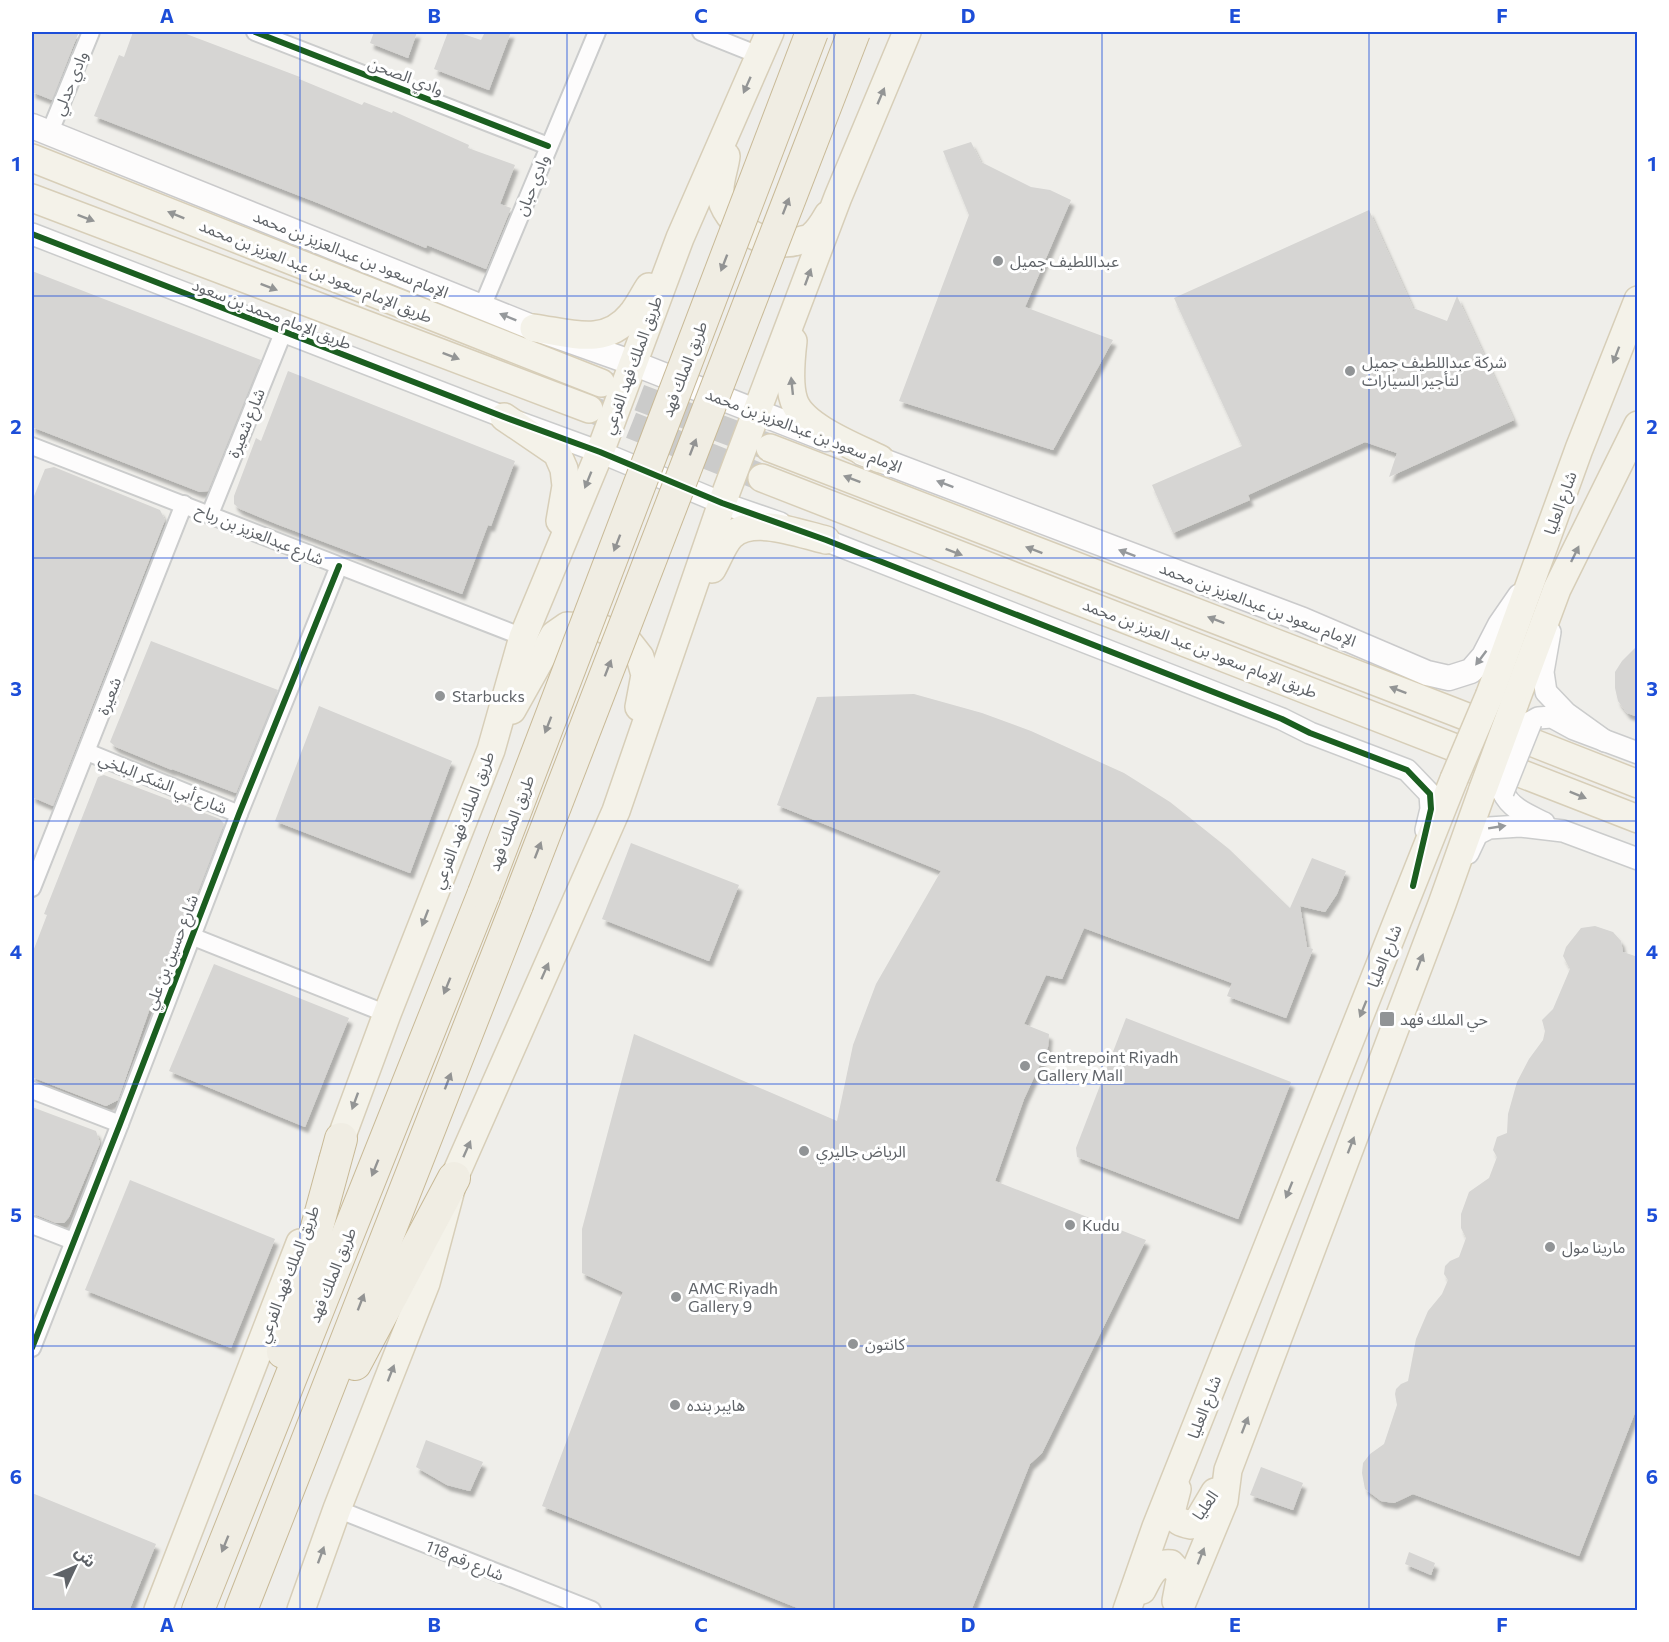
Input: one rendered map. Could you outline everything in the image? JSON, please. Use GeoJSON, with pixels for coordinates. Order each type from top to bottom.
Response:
{"type":"FeatureCollection","features":[{"type":"Feature","properties":{"kind":"highway","name":"طريق الملك فهد"},"geometry":{"type":"LineString","coordinates":[[198,1611],[484,893],[812,32]]}},
{"type":"Feature","properties":{"kind":"highway"},"geometry":{"type":"LineString","coordinates":[[241,1611],[854,32]]}},
{"type":"Feature","properties":{"kind":"highway"},"geometry":{"type":"LineString","coordinates":[[243,1499],[341,1139]]}},
{"type":"Feature","properties":{"kind":"highway"},"geometry":{"type":"LineString","coordinates":[[285,1497],[454,1178]]}},
{"type":"Feature","properties":{"kind":"main road"},"geometry":{"type":"LineString","coordinates":[[301,1611],[337,1509],[426,1283],[454,1178],[621,796],[722,503],[838,197],[907,32]]}},
{"type":"Feature","properties":{"kind":"main road","name":"طريق الملك فهد الفرعي"},"geometry":{"type":"LineString","coordinates":[[158,1611],[491,750],[523,637],[600,452],[680,238],[765,44]]}},
{"type":"Feature","properties":{"kind":"main road"},"geometry":{"type":"LineString","coordinates":[[733,116],[720,192],[727,210],[739,225],[755,236],[773,242],[792,243],[810,237],[823,224],[838,197]]}},
{"type":"Feature","properties":{"kind":"main road","name":"الإمام سعود بن عبدالعزيز بن محمد"},"geometry":{"type":"LineString","coordinates":[[40,130],[534,328],[633,363],[758,413],[1303,620],[1427,673],[1449,678],[1471,671],[1484,656],[1500,625],[1534,574]]}},
{"type":"Feature","properties":{"kind":"main road","name":"طريق الإمام سعود بن عبد العزيز بن محمد"},"geometry":{"type":"LineString","coordinates":[[32,158],[601,383]]}},
{"type":"Feature","properties":{"kind":"main road","name":"طريق الإمام سعود بن عبد العزيز بن محمد"},"geometry":{"type":"LineString","coordinates":[[32,198],[589,409]]}},
{"type":"Feature","properties":{"kind":"main road"},"geometry":{"type":"LineString","coordinates":[[534,328],[592,336],[612,333],[631,315],[680,238]]}},
{"type":"Feature","properties":{"kind":"main road","name":"شارع العليا"},"geometry":{"type":"LineString","coordinates":[[1129,1611],[1156,1527],[1490,694],[1580,449],[1638,300]]}},
{"type":"Feature","properties":{"kind":"main road"},"geometry":{"type":"LineString","coordinates":[[797,308],[790,364],[794,402],[811,424],[880,459]]}},
{"type":"Feature","properties":{"kind":"main road"},"geometry":{"type":"LineString","coordinates":[[504,417],[557,453],[564,469],[566,486],[552,568]]}},
{"type":"Feature","properties":{"kind":"main road","name":"شارع العليا"},"geometry":{"type":"LineString","coordinates":[[1179,1611],[1224,1501],[1228,1470],[1442,904],[1493,790],[1522,713],[1557,589],[1638,425]]}},
{"type":"Feature","properties":{"kind":"main road","name":"طريق الإمام سعود بن عبد العزيز بن محمد"},"geometry":{"type":"LineString","coordinates":[[770,448],[1638,784]]}},
{"type":"Feature","properties":{"kind":"main road","name":"طريق الإمام سعود بن عبد العزيز بن محمد"},"geometry":{"type":"LineString","coordinates":[[762,478],[1638,819]]}},
{"type":"Feature","properties":{"kind":"main road"},"geometry":{"type":"LineString","coordinates":[[679,627],[730,537],[744,527],[761,525],[826,540]]}},
{"type":"Feature","properties":{"kind":"main road"},"geometry":{"type":"LineString","coordinates":[[491,750],[554,635],[567,626],[601,628],[626,639],[640,657],[645,675],[621,796]]}},
{"type":"Feature","properties":{"kind":"main road","name":"العليا"},"geometry":{"type":"LineString","coordinates":[[1187,1450],[1171,1512],[1181,1523],[1191,1525],[1199,1519],[1228,1470]]}},
{"type":"Feature","properties":{"kind":"main road"},"geometry":{"type":"LineString","coordinates":[[1129,1611],[1154,1569],[1162,1563],[1171,1564],[1181,1575],[1173,1611]]}},
{"type":"Feature","properties":{"kind":"street","name":"وادي حدلي"},"geometry":{"type":"LineString","coordinates":[[40,130],[91,32]]}},
{"type":"Feature","properties":{"kind":"street","name":"وادي الصحن"},"geometry":{"type":"LineString","coordinates":[[255,32],[548,146]]}},
{"type":"Feature","properties":{"kind":"street","name":"وادي حبان"},"geometry":{"type":"LineString","coordinates":[[482,307],[597,32]]}},
{"type":"Feature","properties":{"kind":"street"},"geometry":{"type":"LineString","coordinates":[[701,32],[765,44]]}},
{"type":"Feature","properties":{"kind":"street","name":"طريق الإمام محمد بن سعود"},"geometry":{"type":"LineString","coordinates":[[32,234],[283,333],[600,452],[722,503],[826,540],[1407,770],[1430,794],[1431,809],[1413,886]]}},
{"type":"Feature","properties":{"kind":"street","name":"شارع شعيرة"},"geometry":{"type":"LineString","coordinates":[[210,514],[283,333]]}},
{"type":"Feature","properties":{"kind":"street","name":"شارع عبدالعزيز بن رباح"},"geometry":{"type":"LineString","coordinates":[[33,450],[184,504],[523,637]]}},
{"type":"Feature","properties":{"kind":"street","name":"شعيرة"},"geometry":{"type":"LineString","coordinates":[[32,888],[184,504]]}},
{"type":"Feature","properties":{"kind":"street","name":"شارع حسين بن علي"},"geometry":{"type":"LineString","coordinates":[[32,1348],[191,936],[339,566]]}},
{"type":"Feature","properties":{"kind":"street"},"geometry":{"type":"LineString","coordinates":[[1557,589],[1543,672],[1546,692],[1566,714],[1605,741]]}},
{"type":"Feature","properties":{"kind":"street"},"geometry":{"type":"LineString","coordinates":[[1522,713],[1538,717],[1552,717],[1574,729],[1638,753]]}},
{"type":"Feature","properties":{"kind":"street","name":"شارع أبي الشكر البلخي"},"geometry":{"type":"LineString","coordinates":[[87,752],[239,814]]}},
{"type":"Feature","properties":{"kind":"street"},"geometry":{"type":"LineString","coordinates":[[1493,790],[1522,812],[1563,831],[1638,860]]}},
{"type":"Feature","properties":{"kind":"street"},"geometry":{"type":"LineString","coordinates":[[1442,904],[1477,834],[1502,825],[1563,831]]}},
{"type":"Feature","properties":{"kind":"street"},"geometry":{"type":"LineString","coordinates":[[191,936],[387,1014]]}},
{"type":"Feature","properties":{"kind":"street"},"geometry":{"type":"LineString","coordinates":[[32,1090],[120,1124]]}},
{"type":"Feature","properties":{"kind":"street"},"geometry":{"type":"LineString","coordinates":[[32,1225],[73,1241]]}},
{"type":"Feature","properties":{"kind":"street","name":"شارع رقم 118"},"geometry":{"type":"LineString","coordinates":[[337,1509],[592,1611]]}},
{"type":"Feature","properties":{"kind":"building"},"geometry":{"type":"Polygon","coordinates":[[[32,32],[78,34],[52,100],[32,92],[32,32]]]}},
{"type":"Feature","properties":{"kind":"building"},"geometry":{"type":"Polygon","coordinates":[[[133,32],[181,32],[300,77],[299,79],[362,105],[364,102],[392,113],[393,111],[469,145],[468,148],[515,165],[500,204],[511,208],[486,269],[427,245],[426,248],[318,203],[94,116],[119,55],[124,57],[133,32]]]}},
{"type":"Feature","properties":{"kind":"building"},"geometry":{"type":"Polygon","coordinates":[[[374,32],[417,32],[408,58],[370,43],[374,32]]]}},
{"type":"Feature","properties":{"kind":"building"},"geometry":{"type":"Polygon","coordinates":[[[448,32],[457,32],[481,40],[485,32],[511,32],[489,90],[434,69],[448,32]]]}},
{"type":"Feature","properties":{"kind":"building","name":"عبداللطيف جميل"},"geometry":{"type":"Polygon","coordinates":[[[971,142],[981,162],[1031,187],[1050,190],[1071,200],[1025,307],[1113,340],[1053,450],[899,401],[969,215],[943,151],[971,142]]]}},
{"type":"Feature","properties":{"kind":"building","name":"شركة عبداللطيف جميل لتأجير السيارات"},"geometry":{"type":"Polygon","coordinates":[[[1369,210],[1413,308],[1447,321],[1457,296],[1514,420],[1389,477],[1397,453],[1365,442],[1248,495],[1250,500],[1173,533],[1152,485],[1242,446],[1174,298],[1369,210]]]}},
{"type":"Feature","properties":{"kind":"building"},"geometry":{"type":"Polygon","coordinates":[[[32,271],[261,360],[208,491],[200,492],[32,427],[32,271]]]}},
{"type":"Feature","properties":{"kind":"building"},"geometry":{"type":"Polygon","coordinates":[[[288,371],[515,461],[462,594],[279,525],[240,509],[234,504],[234,496],[256,438],[261,441],[288,371]]]}},
{"type":"Feature","properties":{"kind":"building"},"geometry":{"type":"Polygon","coordinates":[[[54,467],[160,510],[165,520],[53,806],[32,797],[32,501],[45,469],[54,467]]]}},
{"type":"Feature","properties":{"kind":"building"},"geometry":{"type":"Polygon","coordinates":[[[151,641],[278,690],[236,793],[172,770],[116,747],[110,742],[151,641]]]}},
{"type":"Feature","properties":{"kind":"building"},"geometry":{"type":"Polygon","coordinates":[[[1638,645],[1638,717],[1627,713],[1618,701],[1615,672],[1622,661],[1638,645]]]}},
{"type":"Feature","properties":{"kind":"building","name":"الرياض جاليري"},"geometry":{"type":"Polygon","coordinates":[[[914,694],[982,713],[1031,731],[1124,773],[1170,802],[1229,849],[1290,908],[1312,858],[1346,871],[1337,894],[1325,912],[1300,906],[1307,947],[1313,949],[1286,1018],[1227,996],[1232,983],[1084,928],[1062,979],[1046,975],[1024,1024],[1049,1034],[1048,1047],[1024,1099],[995,1181],[1146,1240],[1042,1453],[1030,1464],[971,1611],[805,1611],[542,1506],[623,1292],[582,1273],[582,1229],[634,1034],[837,1121],[853,1045],[876,984],[941,871],[777,805],[817,697],[914,694]]]}},
{"type":"Feature","properties":{"kind":"building"},"geometry":{"type":"Polygon","coordinates":[[[319,706],[452,761],[410,873],[275,821],[319,706]]]}},
{"type":"Feature","properties":{"kind":"building"},"geometry":{"type":"Polygon","coordinates":[[[104,775],[220,819],[224,824],[171,962],[169,962],[150,1008],[118,1100],[106,1106],[32,1077],[32,954],[47,915],[44,914],[98,777],[104,775]]]}},
{"type":"Feature","properties":{"kind":"building"},"geometry":{"type":"Polygon","coordinates":[[[631,843],[739,885],[709,961],[602,919],[631,843]]]}},
{"type":"Feature","properties":{"kind":"building","name":"مارينا مول"},"geometry":{"type":"Polygon","coordinates":[[[1595,926],[1613,932],[1621,941],[1623,952],[1638,957],[1638,1405],[1579,1556],[1413,1494],[1394,1503],[1381,1501],[1365,1489],[1362,1473],[1363,1463],[1370,1454],[1384,1444],[1397,1405],[1396,1389],[1408,1381],[1416,1339],[1428,1311],[1442,1294],[1448,1280],[1444,1274],[1445,1266],[1459,1257],[1466,1238],[1461,1228],[1461,1214],[1469,1192],[1489,1178],[1497,1157],[1493,1150],[1497,1137],[1507,1133],[1508,1114],[1517,1082],[1529,1059],[1543,1040],[1545,1031],[1542,1020],[1553,1009],[1570,969],[1563,956],[1566,947],[1581,928],[1595,926]]]}},
{"type":"Feature","properties":{"kind":"building"},"geometry":{"type":"Polygon","coordinates":[[[214,964],[349,1018],[305,1127],[169,1071],[214,964]]]}},
{"type":"Feature","properties":{"kind":"building"},"geometry":{"type":"Polygon","coordinates":[[[1126,1018],[1291,1082],[1238,1219],[1077,1157],[1076,1148],[1126,1018]]]}},
{"type":"Feature","properties":{"kind":"building"},"geometry":{"type":"Polygon","coordinates":[[[32,1107],[96,1131],[100,1143],[69,1217],[64,1223],[56,1223],[32,1213],[32,1107]]]}},
{"type":"Feature","properties":{"kind":"building"},"geometry":{"type":"Polygon","coordinates":[[[130,1180],[275,1239],[231,1348],[85,1290],[130,1180]]]}},
{"type":"Feature","properties":{"kind":"building"},"geometry":{"type":"Polygon","coordinates":[[[426,1440],[483,1462],[470,1491],[447,1485],[416,1467],[426,1440]]]}},
{"type":"Feature","properties":{"kind":"building"},"geometry":{"type":"Polygon","coordinates":[[[1261,1467],[1303,1483],[1293,1510],[1250,1495],[1261,1467]]]}},
{"type":"Feature","properties":{"kind":"building"},"geometry":{"type":"Polygon","coordinates":[[[32,1493],[156,1544],[129,1611],[32,1611],[32,1493]]]}},
{"type":"Feature","properties":{"kind":"building"},"geometry":{"type":"Polygon","coordinates":[[[1409,1552],[1435,1563],[1431,1575],[1405,1564],[1409,1552]]]}},
{"type":"Feature","properties":{"kind":"tunnel"},"geometry":{"type":"LineString","coordinates":[[601,383],[769,447]]}},
{"type":"Feature","properties":{"kind":"tunnel"},"geometry":{"type":"LineString","coordinates":[[593,410],[758,476]]}},
{"type":"Feature","properties":{"kind":"cycle path"},"geometry":{"type":"LineString","coordinates":[[255,32],[548,146]]}},
{"type":"Feature","properties":{"kind":"cycle path"},"geometry":{"type":"LineString","coordinates":[[32,234],[600,452],[722,503],[826,540],[1407,770],[1430,794],[1431,809],[1413,886]]}},
{"type":"Feature","properties":{"kind":"cycle path"},"geometry":{"type":"LineString","coordinates":[[32,1348],[239,814],[339,566]]}},
{"type":"Feature","properties":{"kind":"place","name":"عبداللطيف جميل"},"geometry":{"type":"Point","coordinates":[998,261]}},
{"type":"Feature","properties":{"kind":"place","name":"شركة عبداللطيف جميل لتأجير السيارات"},"geometry":{"type":"Point","coordinates":[1350,371]}},
{"type":"Feature","properties":{"kind":"place","name":"Starbucks"},"geometry":{"type":"Point","coordinates":[440,696]}},
{"type":"Feature","properties":{"kind":"place","name":"حي الملك فهد"},"geometry":{"type":"Point","coordinates":[1387,1019]}},
{"type":"Feature","properties":{"kind":"place","name":"Centrepoint Riyadh Gallery Mall"},"geometry":{"type":"Point","coordinates":[1025,1066]}},
{"type":"Feature","properties":{"kind":"place","name":"الرياض جاليري"},"geometry":{"type":"Point","coordinates":[804,1151]}},
{"type":"Feature","properties":{"kind":"place","name":"Kudu"},"geometry":{"type":"Point","coordinates":[1070,1225]}},
{"type":"Feature","properties":{"kind":"place","name":"مارينا مول"},"geometry":{"type":"Point","coordinates":[1550,1247]}},
{"type":"Feature","properties":{"kind":"place","name":"AMC Riyadh Gallery 9"},"geometry":{"type":"Point","coordinates":[676,1297]}},
{"type":"Feature","properties":{"kind":"place","name":"كانتون"},"geometry":{"type":"Point","coordinates":[853,1344]}},
{"type":"Feature","properties":{"kind":"place","name":"هايبر بنده"},"geometry":{"type":"Point","coordinates":[675,1405]}}]}
